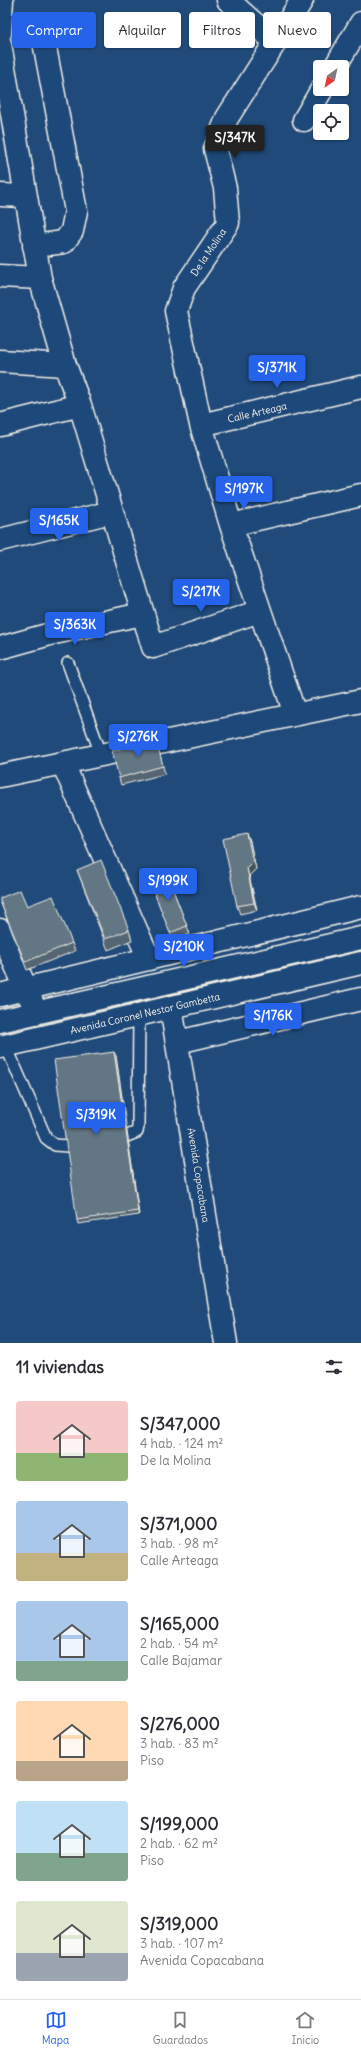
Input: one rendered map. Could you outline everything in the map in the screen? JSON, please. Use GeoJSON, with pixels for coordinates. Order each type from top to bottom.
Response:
{"type":"FeatureCollection","features":[{"type":"Feature","properties":{"kind":"main road"},"geometry":{"type":"LineString","coordinates":[[0,33],[2,0]]}},
{"type":"Feature","properties":{"kind":"main road","name":"De la Molina"},"geometry":{"type":"LineString","coordinates":[[294,12],[302,0]]}},
{"type":"Feature","properties":{"kind":"main road"},"geometry":{"type":"LineString","coordinates":[[233,1],[263,30]]}},
{"type":"Feature","properties":{"kind":"main road"},"geometry":{"type":"LineString","coordinates":[[339,60],[361,23]]}},
{"type":"Feature","properties":{"kind":"main road"},"geometry":{"type":"LineString","coordinates":[[0,44],[6,114],[25,196],[40,278],[65,365],[80,405],[110,512],[153,647],[260,611]]}},
{"type":"Feature","properties":{"kind":"main road"},"geometry":{"type":"LineString","coordinates":[[34,246],[64,242],[72,231],[76,211],[45,48]]}},
{"type":"Feature","properties":{"kind":"main road","name":"De la Molina"},"geometry":{"type":"LineString","coordinates":[[201,425],[176,310],[184,288],[228,223],[225,188],[215,148],[227,118],[270,48]]}},
{"type":"Feature","properties":{"kind":"main road"},"geometry":{"type":"LineString","coordinates":[[304,120],[318,96]]}},
{"type":"Feature","properties":{"kind":"main road"},"geometry":{"type":"LineString","coordinates":[[0,195],[25,196]]}},
{"type":"Feature","properties":{"kind":"main road"},"geometry":{"type":"LineString","coordinates":[[0,276],[40,278]]}},
{"type":"Feature","properties":{"kind":"main road"},"geometry":{"type":"LineString","coordinates":[[0,361],[65,365]]}},
{"type":"Feature","properties":{"kind":"main road","name":"Calle Arteaga"},"geometry":{"type":"LineString","coordinates":[[201,425],[361,387]]}},
{"type":"Feature","properties":{"kind":"main road"},"geometry":{"type":"LineString","coordinates":[[0,426],[80,405]]}},
{"type":"Feature","properties":{"kind":"main road"},"geometry":{"type":"LineString","coordinates":[[201,425],[231,525],[295,714]]}},
{"type":"Feature","properties":{"kind":"main road"},"geometry":{"type":"LineString","coordinates":[[231,525],[361,495]]}},
{"type":"Feature","properties":{"kind":"main road"},"geometry":{"type":"LineString","coordinates":[[0,540],[110,512]]}},
{"type":"Feature","properties":{"kind":"main road"},"geometry":{"type":"LineString","coordinates":[[0,648],[142,614]]}},
{"type":"Feature","properties":{"kind":"main road"},"geometry":{"type":"LineString","coordinates":[[0,775],[63,764],[101,754],[361,701]]}},
{"type":"Feature","properties":{"kind":"main road"},"geometry":{"type":"LineString","coordinates":[[63,764],[149,959]]}},
{"type":"Feature","properties":{"kind":"main road"},"geometry":{"type":"LineString","coordinates":[[0,995],[361,907]]}},
{"type":"Feature","properties":{"kind":"main road"},"geometry":{"type":"LineString","coordinates":[[0,930],[37,1012]]}},
{"type":"Feature","properties":{"kind":"main road"},"geometry":{"type":"LineString","coordinates":[[0,1021],[361,938]]}},
{"type":"Feature","properties":{"kind":"main road","name":"Avenida Coronel Nestor Gambetta"},"geometry":{"type":"LineString","coordinates":[[3,1046],[361,963]]}},
{"type":"Feature","properties":{"kind":"main road"},"geometry":{"type":"LineString","coordinates":[[178,1042],[361,999]]}},
{"type":"Feature","properties":{"kind":"main road","name":"Avenida Copacabana"},"geometry":{"type":"LineString","coordinates":[[172,1007],[226,1343]]}},
{"type":"Feature","properties":{"kind":"lane"},"geometry":{"type":"LineString","coordinates":[[68,663],[101,754]]}},
{"type":"Feature","properties":{"kind":"lane"},"geometry":{"type":"LineString","coordinates":[[128,1136],[137,1132],[138,1127],[139,1015]]}},
{"type":"Feature","properties":{"kind":"lane"},"geometry":{"type":"LineString","coordinates":[[3,1046],[46,1138],[55,1145],[67,1146]]}},
{"type":"Feature","properties":{"kind":"building"},"geometry":{"type":"Polygon","coordinates":[[[156,739],[163,766],[119,778],[112,751],[156,739]]]}},
{"type":"Feature","properties":{"kind":"building"},"geometry":{"type":"Polygon","coordinates":[[[247,834],[253,862],[247,868],[254,903],[237,906],[223,839],[247,834]]]}},
{"type":"Feature","properties":{"kind":"building"},"geometry":{"type":"Polygon","coordinates":[[[101,860],[129,930],[105,939],[77,870],[101,860]]]}},
{"type":"Feature","properties":{"kind":"building"},"geometry":{"type":"Polygon","coordinates":[[[166,872],[187,926],[170,933],[149,879],[166,872]]]}},
{"type":"Feature","properties":{"kind":"building"},"geometry":{"type":"Polygon","coordinates":[[[20,890],[27,906],[53,896],[72,943],[25,962],[0,901],[0,898],[20,890]]]}},
{"type":"Feature","properties":{"kind":"building"},"geometry":{"type":"Polygon","coordinates":[[[114,1052],[138,1211],[77,1220],[54,1060],[114,1052]]]}}]}
